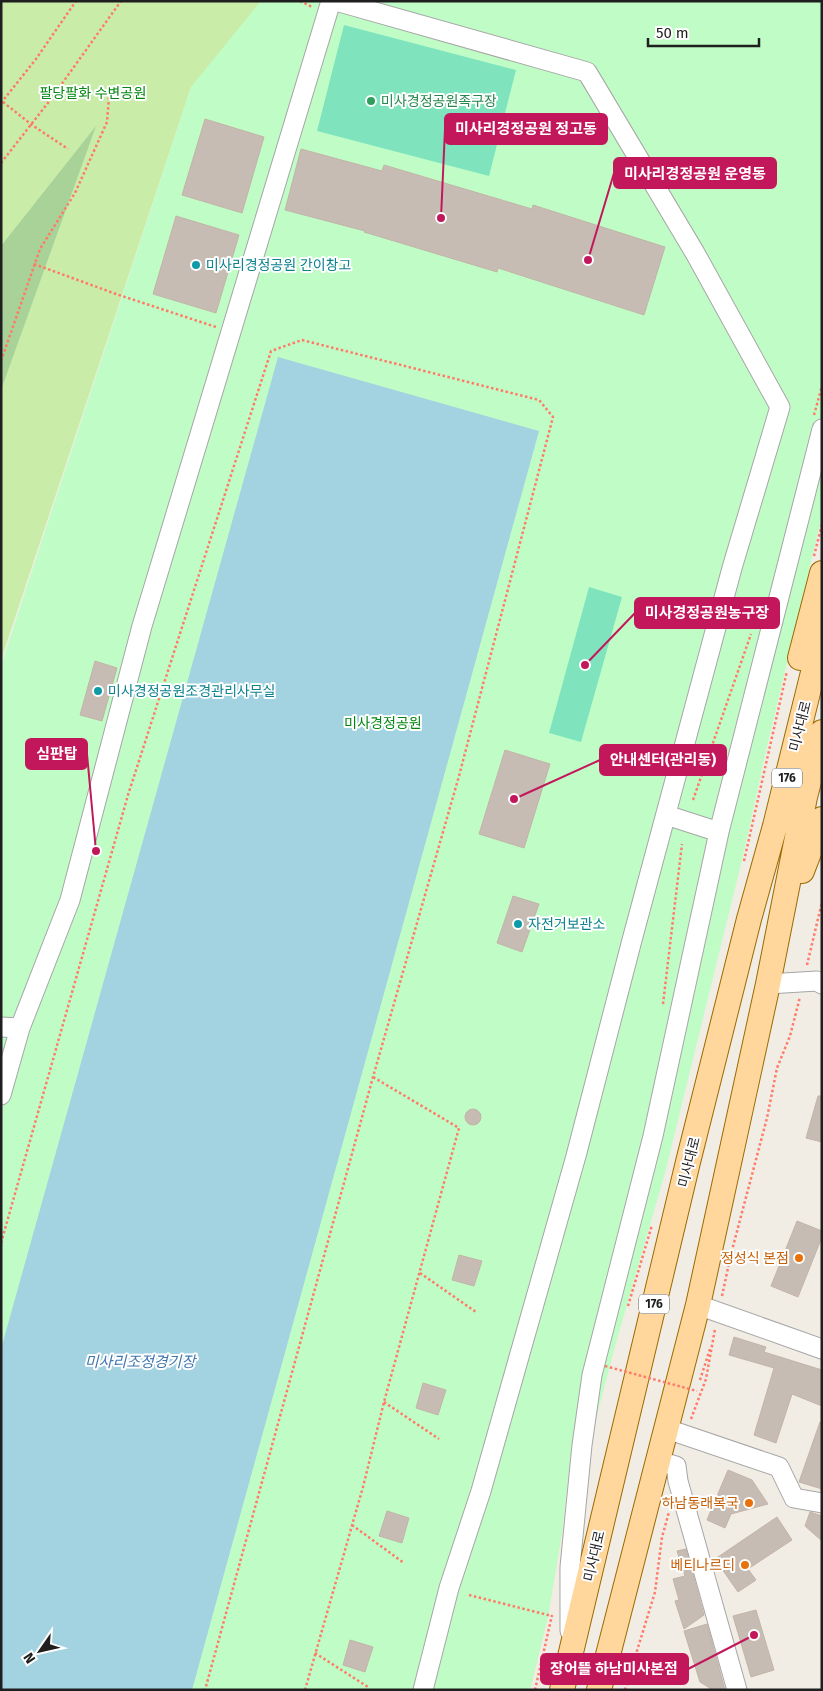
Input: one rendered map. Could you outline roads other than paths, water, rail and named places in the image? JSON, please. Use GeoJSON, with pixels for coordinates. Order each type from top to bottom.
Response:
{"type":"FeatureCollection","features":[{"type":"Feature","properties":{"kind":"main road"},"geometry":{"type":"LineString","coordinates":[[749,919],[756,846],[782,750],[787,709],[817,566]]}},
{"type":"Feature","properties":{"kind":"main road","name":"미사대로"},"geometry":{"type":"LineString","coordinates":[[562,1690],[688,1162],[822,636]]}},
{"type":"Feature","properties":{"kind":"main road","name":"미사대로"},"geometry":{"type":"LineString","coordinates":[[600,1690],[698,1304],[768,984],[805,797],[822,732]]}},
{"type":"Feature","properties":{"kind":"main road"},"geometry":{"type":"LineString","coordinates":[[779,929],[822,819]]}},
{"type":"Feature","properties":{"kind":"lane"},"geometry":{"type":"LineString","coordinates":[[1,1095],[11,1027],[70,900],[142,626],[331,1]]}},
{"type":"Feature","properties":{"kind":"lane"},"geometry":{"type":"LineString","coordinates":[[336,1],[587,72],[695,253],[780,407],[732,568],[576,1156],[481,1492],[449,1588],[423,1690]]}},
{"type":"Feature","properties":{"kind":"lane"},"geometry":{"type":"LineString","coordinates":[[569,1660],[570,1567],[582,1446],[592,1376],[653,1136],[719,832],[822,429]]}},
{"type":"Feature","properties":{"kind":"lane"},"geometry":{"type":"LineString","coordinates":[[666,814],[719,832]]}},
{"type":"Feature","properties":{"kind":"lane"},"geometry":{"type":"LineString","coordinates":[[768,984],[817,981],[822,984]]}},
{"type":"Feature","properties":{"kind":"lane"},"geometry":{"type":"LineString","coordinates":[[698,1304],[822,1349]]}},
{"type":"Feature","properties":{"kind":"lane"},"geometry":{"type":"LineString","coordinates":[[667,1429],[779,1467],[794,1498],[822,1503]]}},
{"type":"Feature","properties":{"kind":"lane"},"geometry":{"type":"LineString","coordinates":[[659,1460],[676,1466],[678,1481],[737,1690]]}},
{"type":"Feature","properties":{"kind":"water","name":"미사리조정경기장"},"geometry":{"type":"Polygon","coordinates":[[[278,357],[539,431],[192,1690],[1,1690],[1,1349],[278,357]]]}},
{"type":"Feature","properties":{"kind":"place","name":"미사경정공원족구장"},"geometry":{"type":"Point","coordinates":[371,101]}},
{"type":"Feature","properties":{"kind":"place","name":"미사리경정공원 정고동"},"geometry":{"type":"Point","coordinates":[441,218]}},
{"type":"Feature","properties":{"kind":"place","name":"미사리경정공원 운영동"},"geometry":{"type":"Point","coordinates":[588,260]}},
{"type":"Feature","properties":{"kind":"place","name":"미사리경정공원 간이창고"},"geometry":{"type":"Point","coordinates":[196,265]}},
{"type":"Feature","properties":{"kind":"place","name":"미사경정공원농구장"},"geometry":{"type":"Point","coordinates":[585,665]}},
{"type":"Feature","properties":{"kind":"place","name":"미사경정공원조경관리사무실"},"geometry":{"type":"Point","coordinates":[98,691]}},
{"type":"Feature","properties":{"kind":"place","name":"안내센터(관리동)"},"geometry":{"type":"Point","coordinates":[514,799]}},
{"type":"Feature","properties":{"kind":"place","name":"심판탑"},"geometry":{"type":"Point","coordinates":[96,851]}},
{"type":"Feature","properties":{"kind":"place","name":"자전거보관소"},"geometry":{"type":"Point","coordinates":[518,924]}},
{"type":"Feature","properties":{"kind":"place","name":"정성식 본점"},"geometry":{"type":"Point","coordinates":[799,1258]}},
{"type":"Feature","properties":{"kind":"place","name":"하남동래복국"},"geometry":{"type":"Point","coordinates":[749,1503]}},
{"type":"Feature","properties":{"kind":"place","name":"베티나르디"},"geometry":{"type":"Point","coordinates":[745,1565]}},
{"type":"Feature","properties":{"kind":"place","name":"장어뜰 하남미사본점"},"geometry":{"type":"Point","coordinates":[754,1635]}},
{"type":"Feature","properties":{"kind":"park label","name":"팔당팔화 수변공원"},"geometry":{"type":"Point","coordinates":[93,93]}},
{"type":"Feature","properties":{"kind":"park label","name":"미사경정공원"},"geometry":{"type":"Point","coordinates":[383,723]}}]}
